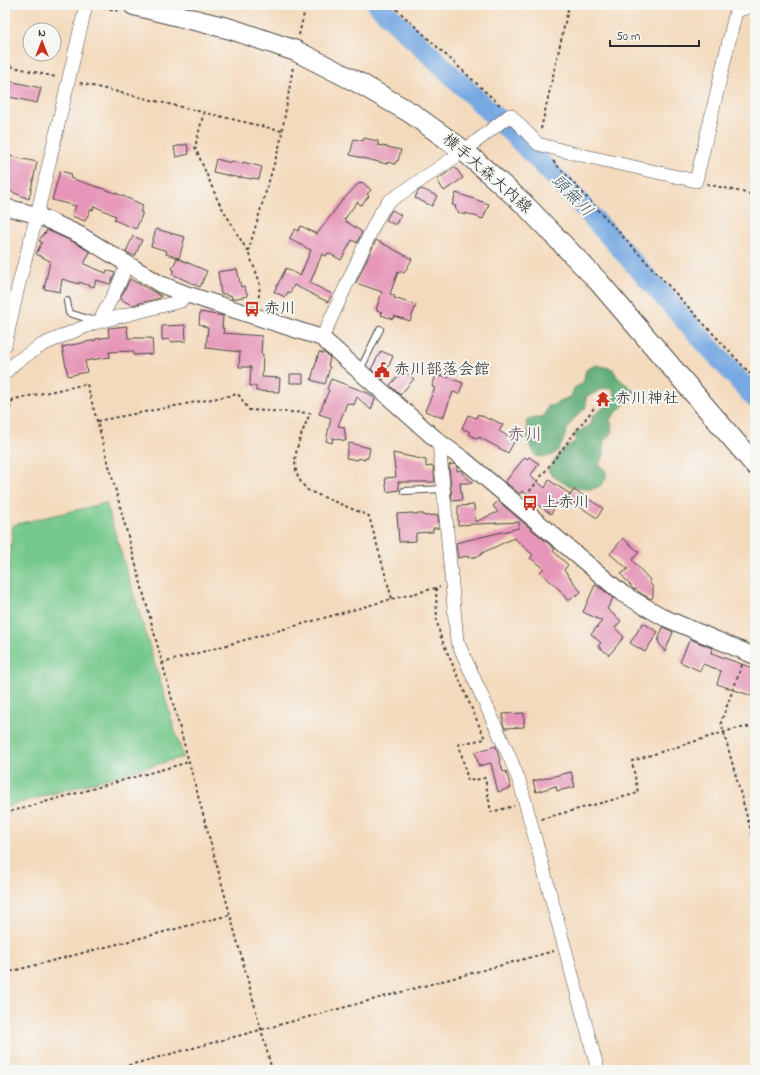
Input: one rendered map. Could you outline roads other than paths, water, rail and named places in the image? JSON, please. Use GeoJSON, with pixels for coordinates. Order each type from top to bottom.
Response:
{"type":"FeatureCollection","features":[{"type":"Feature","properties":{"kind":"main road","name":"横手大森大内線"},"geometry":{"type":"LineString","coordinates":[[130,9],[231,29],[296,51],[359,83],[411,113],[464,151],[524,204],[598,281],[755,464]]}},
{"type":"Feature","properties":{"kind":"street"},"geometry":{"type":"LineString","coordinates":[[5,346],[86,5]]}},
{"type":"Feature","properties":{"kind":"street"},"geometry":{"type":"LineString","coordinates":[[322,338],[374,225],[388,202],[464,151],[510,115],[544,145],[572,153],[696,181],[737,8],[755,5]]}},
{"type":"Feature","properties":{"kind":"street"},"geometry":{"type":"LineString","coordinates":[[5,207],[37,215],[80,235],[160,284],[183,293],[322,338],[439,442],[463,459],[623,594],[665,618],[751,655]]}},
{"type":"Feature","properties":{"kind":"street"},"geometry":{"type":"LineString","coordinates":[[99,322],[127,264]]}},
{"type":"Feature","properties":{"kind":"street"},"geometry":{"type":"LineString","coordinates":[[5,373],[16,362],[42,345],[99,322],[180,301],[183,293]]}},
{"type":"Feature","properties":{"kind":"street"},"geometry":{"type":"LineString","coordinates":[[439,442],[457,641],[520,783],[598,1070]]}},
{"type":"Feature","properties":{"kind":"lane"},"geometry":{"type":"LineString","coordinates":[[67,301],[69,313],[99,322]]}},
{"type":"Feature","properties":{"kind":"lane"},"geometry":{"type":"LineString","coordinates":[[360,372],[380,329]]}},
{"type":"Feature","properties":{"kind":"lane"},"geometry":{"type":"LineString","coordinates":[[404,491],[443,489]]}},
{"type":"Feature","properties":{"kind":"waterway","name":"頭無川"},"geometry":{"type":"LineString","coordinates":[[378,5],[510,131],[568,190],[755,398]]}},
{"type":"Feature","properties":{"kind":"place","name":"赤川"},"geometry":{"type":"Point","coordinates":[252,309]}},
{"type":"Feature","properties":{"kind":"place","name":"赤川部落会館"},"geometry":{"type":"Point","coordinates":[382,370]}},
{"type":"Feature","properties":{"kind":"place","name":"赤川神社"},"geometry":{"type":"Point","coordinates":[603,399]}},
{"type":"Feature","properties":{"kind":"place","name":"上赤川"},"geometry":{"type":"Point","coordinates":[530,503]}},
{"type":"Feature","properties":{"kind":"district","name":"赤川"},"geometry":{"type":"Point","coordinates":[525,436]}}]}
